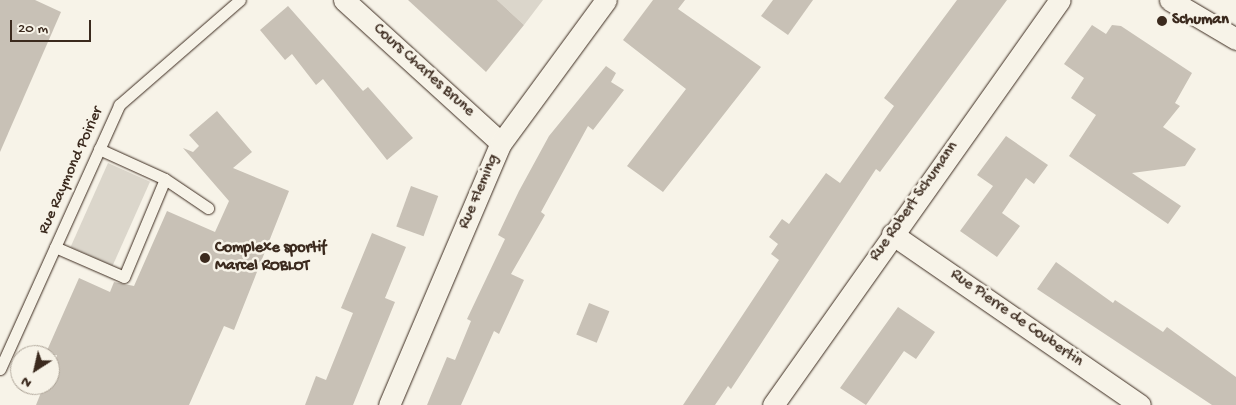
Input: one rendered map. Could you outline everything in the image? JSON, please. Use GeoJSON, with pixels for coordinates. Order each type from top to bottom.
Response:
{"type":"FeatureCollection","features":[{"type":"Feature","properties":{"kind":"street","name":"Cours Charles Brune"},"geometry":{"type":"LineString","coordinates":[[344,0],[502,143]]}},
{"type":"Feature","properties":{"kind":"street","name":"Rue Fleming"},"geometry":{"type":"LineString","coordinates":[[389,405],[502,143],[606,0]]}},
{"type":"Feature","properties":{"kind":"street","name":"Rue Robert Schumann"},"geometry":{"type":"LineString","coordinates":[[773,405],[892,234],[1060,0]]}},
{"type":"Feature","properties":{"kind":"street"},"geometry":{"type":"LineString","coordinates":[[1170,0],[1236,39]]}},
{"type":"Feature","properties":{"kind":"street","name":"Rue Pierre de Coubertin"},"geometry":{"type":"LineString","coordinates":[[892,234],[1140,405]]}},
{"type":"Feature","properties":{"kind":"lane","name":"Rue Raymond Poirier"},"geometry":{"type":"LineString","coordinates":[[0,369],[119,105],[240,0]]}},
{"type":"Feature","properties":{"kind":"lane"},"geometry":{"type":"LineString","coordinates":[[99,149],[164,179],[208,208]]}},
{"type":"Feature","properties":{"kind":"lane"},"geometry":{"type":"LineString","coordinates":[[55,247],[124,277],[164,179]]}},
{"type":"Feature","properties":{"kind":"shaded area"},"geometry":{"type":"Polygon","coordinates":[[[497,0],[543,0],[524,25],[497,0]]]}},
{"type":"Feature","properties":{"kind":"shaded area"},"geometry":{"type":"Polygon","coordinates":[[[108,163],[150,182],[113,266],[71,247],[108,163]]]}},
{"type":"Feature","properties":{"kind":"building"},"geometry":{"type":"Polygon","coordinates":[[[0,0],[35,0],[61,12],[0,152],[0,0]]]}},
{"type":"Feature","properties":{"kind":"building"},"geometry":{"type":"Polygon","coordinates":[[[408,0],[497,0],[524,25],[486,72],[408,0]]]}},
{"type":"Feature","properties":{"kind":"building"},"geometry":{"type":"Polygon","coordinates":[[[653,0],[685,0],[678,9],[761,67],[663,192],[627,166],[686,89],[623,40],[653,0]]]}},
{"type":"Feature","properties":{"kind":"building"},"geometry":{"type":"Polygon","coordinates":[[[773,0],[813,0],[788,35],[761,16],[773,0]]]}},
{"type":"Feature","properties":{"kind":"building"},"geometry":{"type":"Polygon","coordinates":[[[957,0],[1007,0],[880,172],[876,169],[731,389],[728,386],[715,405],[683,405],[779,260],[771,254],[778,244],[769,237],[782,219],[789,224],[826,173],[840,183],[894,106],[884,98],[957,0]]]}},
{"type":"Feature","properties":{"kind":"building"},"geometry":{"type":"Polygon","coordinates":[[[288,6],[363,91],[368,87],[413,138],[387,160],[323,79],[316,85],[292,54],[285,60],[260,30],[288,6]]]}},
{"type":"Feature","properties":{"kind":"building"},"geometry":{"type":"Polygon","coordinates":[[[1092,25],[1106,34],[1112,25],[1121,26],[1192,73],[1175,103],[1180,106],[1163,127],[1196,149],[1185,166],[1132,173],[1181,206],[1168,224],[1069,156],[1096,115],[1071,98],[1084,78],[1064,64],[1092,25]]]}},
{"type":"Feature","properties":{"kind":"building"},"geometry":{"type":"Polygon","coordinates":[[[606,66],[616,73],[611,82],[624,90],[593,130],[588,126],[541,212],[545,215],[511,274],[524,280],[499,334],[494,331],[461,405],[427,405],[447,357],[455,360],[471,321],[467,319],[505,239],[498,235],[519,191],[549,136],[606,66]]]}},
{"type":"Feature","properties":{"kind":"building","name":"Complexe sportif Marcel ROBLOT"},"geometry":{"type":"Polygon","coordinates":[[[217,111],[252,152],[233,168],[289,191],[234,330],[224,326],[189,405],[36,405],[40,395],[60,395],[60,345],[49,345],[79,278],[110,292],[114,282],[134,286],[167,211],[215,232],[229,201],[183,148],[193,152],[199,146],[189,135],[217,111]]]}},
{"type":"Feature","properties":{"kind":"building"},"geometry":{"type":"Polygon","coordinates":[[[1006,136],[1048,165],[1034,184],[1026,178],[1002,213],[1020,226],[997,257],[960,231],[993,186],[977,175],[1006,136]]]}},
{"type":"Feature","properties":{"kind":"building"},"geometry":{"type":"Polygon","coordinates":[[[411,186],[438,196],[424,236],[396,226],[411,186]]]}},
{"type":"Feature","properties":{"kind":"building"},"geometry":{"type":"Polygon","coordinates":[[[372,233],[406,247],[385,298],[395,302],[353,405],[305,405],[316,376],[326,380],[353,313],[341,308],[372,233]]]}},
{"type":"Feature","properties":{"kind":"building"},"geometry":{"type":"Polygon","coordinates":[[[1056,262],[1113,303],[1115,300],[1163,332],[1167,327],[1236,377],[1236,405],[1212,405],[1037,289],[1056,262]]]}},
{"type":"Feature","properties":{"kind":"building"},"geometry":{"type":"Polygon","coordinates":[[[589,303],[609,311],[597,343],[576,335],[589,303]]]}},
{"type":"Feature","properties":{"kind":"building"},"geometry":{"type":"Polygon","coordinates":[[[898,307],[935,332],[916,359],[904,351],[866,405],[840,388],[898,307]]]}},
{"type":"Feature","properties":{"kind":"place","name":"Schuman"},"geometry":{"type":"Point","coordinates":[1162,21]}},
{"type":"Feature","properties":{"kind":"place","name":"Complexe sportif Marcel ROBLOT"},"geometry":{"type":"Point","coordinates":[205,258]}}]}
